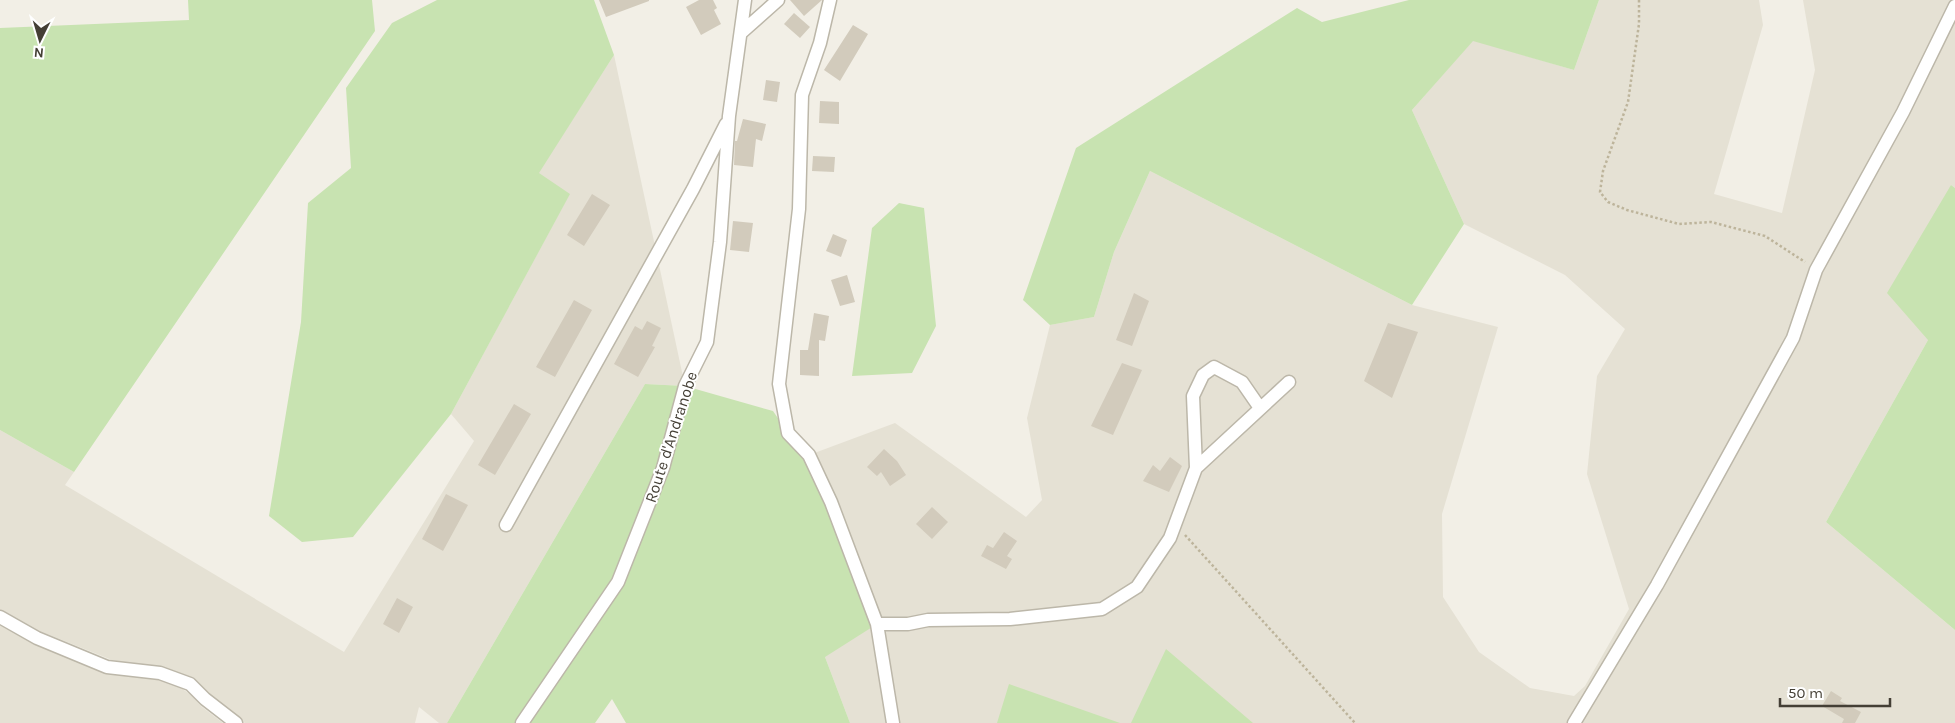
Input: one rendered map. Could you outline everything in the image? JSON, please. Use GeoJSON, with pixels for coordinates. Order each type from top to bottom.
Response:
{"type":"FeatureCollection","features":[{"type":"Feature","properties":{"kind":"street","name":"Route d'Andranobe"},"geometry":{"type":"LineString","coordinates":[[522,723],[618,582],[663,468],[685,386],[707,342],[720,242],[729,116],[745,0]]}},
{"type":"Feature","properties":{"kind":"street"},"geometry":{"type":"LineString","coordinates":[[742,32],[778,0]]}},
{"type":"Feature","properties":{"kind":"street"},"geometry":{"type":"LineString","coordinates":[[830,0],[820,43],[802,95],[799,209],[780,384],[788,433],[809,455],[820,478],[831,502],[877,624],[893,723]]}},
{"type":"Feature","properties":{"kind":"street"},"geometry":{"type":"LineString","coordinates":[[1574,723],[1657,585],[1793,338],[1816,270],[1903,112],[1955,6]]}},
{"type":"Feature","properties":{"kind":"street"},"geometry":{"type":"LineString","coordinates":[[506,525],[693,189],[729,116]]}},
{"type":"Feature","properties":{"kind":"street"},"geometry":{"type":"LineString","coordinates":[[877,624],[908,624],[928,620],[1010,619],[1102,609],[1137,587],[1170,538],[1196,468],[1194,396],[1203,375],[1214,367],[1242,382],[1260,408]]}},
{"type":"Feature","properties":{"kind":"street"},"geometry":{"type":"LineString","coordinates":[[1196,468],[1289,382]]}},
{"type":"Feature","properties":{"kind":"street"},"geometry":{"type":"LineString","coordinates":[[0,617],[37,638],[107,667],[160,673],[190,684],[205,699],[236,723]]}},
{"type":"Feature","properties":{"kind":"path"},"geometry":{"type":"LineString","coordinates":[[1639,0],[1639,24],[1628,102],[1603,171],[1600,192],[1608,202],[1614,205],[1679,224],[1711,222],[1765,236],[1816,270]]}},
{"type":"Feature","properties":{"kind":"path"},"geometry":{"type":"LineString","coordinates":[[1175,524],[1355,723]]}},
{"type":"Feature","properties":{"kind":"shaded area"},"geometry":{"type":"Polygon","coordinates":[[[1599,0],[1759,0],[1763,25],[1714,194],[1782,213],[1815,70],[1803,0],[1955,0],[1955,188],[1951,185],[1928,340],[1826,522],[1955,630],[1955,723],[850,723],[825,657],[809,455],[895,423],[1026,517],[1042,500],[1027,418],[1050,325],[1094,317],[1114,252],[1150,171],[1412,305],[1498,327],[1442,514],[1443,597],[1479,652],[1530,688],[1574,696],[1585,686],[1629,609],[1587,474],[1597,376],[1625,329],[1565,275],[1464,224],[1412,110],[1473,40],[1574,70],[1599,0]]]}},
{"type":"Feature","properties":{"kind":"shaded area"},"geometry":{"type":"Polygon","coordinates":[[[614,55],[685,386],[645,384],[447,723],[439,723],[419,707],[415,723],[245,723],[212,699],[194,678],[112,660],[27,626],[0,611],[0,430],[74,472],[65,485],[344,652],[474,441],[451,414],[569,195],[538,173],[614,55]]]}},
{"type":"Feature","properties":{"kind":"shaded area"},"geometry":{"type":"Polygon","coordinates":[[[0,624],[104,672],[161,677],[174,683],[191,695],[202,707],[223,723],[0,723],[0,624]]]}},
{"type":"Feature","properties":{"kind":"green space"},"geometry":{"type":"Polygon","coordinates":[[[188,0],[372,0],[375,31],[74,472],[0,430],[0,28],[189,20],[188,0]]]}},
{"type":"Feature","properties":{"kind":"green space"},"geometry":{"type":"Polygon","coordinates":[[[437,0],[594,0],[614,55],[539,173],[570,194],[451,414],[353,537],[302,542],[269,516],[301,322],[308,203],[351,168],[346,88],[392,23],[437,0]]]}},
{"type":"Feature","properties":{"kind":"green space"},"geometry":{"type":"Polygon","coordinates":[[[1409,0],[1599,0],[1574,70],[1473,41],[1412,110],[1464,224],[1412,305],[1150,171],[1114,252],[1094,317],[1050,325],[1023,300],[1076,148],[1297,8],[1322,22],[1409,0]]]}},
{"type":"Feature","properties":{"kind":"green space"},"geometry":{"type":"Polygon","coordinates":[[[1951,185],[1955,188],[1955,630],[1826,522],[1928,340],[1887,293],[1951,185]]]}},
{"type":"Feature","properties":{"kind":"green space"},"geometry":{"type":"Polygon","coordinates":[[[899,203],[924,208],[936,326],[912,373],[852,376],[872,228],[899,203]]]}},
{"type":"Feature","properties":{"kind":"green space"},"geometry":{"type":"Polygon","coordinates":[[[645,384],[685,386],[773,411],[788,433],[809,455],[877,624],[825,657],[850,723],[626,723],[612,699],[595,723],[447,723],[645,384]]]}},
{"type":"Feature","properties":{"kind":"green space"},"geometry":{"type":"Polygon","coordinates":[[[1166,649],[1253,723],[1131,723],[1166,649]]]}},
{"type":"Feature","properties":{"kind":"green space"},"geometry":{"type":"Polygon","coordinates":[[[1009,684],[1120,723],[997,723],[1009,684]]]}},
{"type":"Feature","properties":{"kind":"building"},"geometry":{"type":"Polygon","coordinates":[[[599,0],[649,0],[649,1],[606,17],[599,0]]]}},
{"type":"Feature","properties":{"kind":"building"},"geometry":{"type":"Polygon","coordinates":[[[699,0],[713,0],[717,8],[714,10],[721,24],[701,35],[686,7],[699,0]]]}},
{"type":"Feature","properties":{"kind":"building"},"geometry":{"type":"Polygon","coordinates":[[[790,0],[822,0],[804,16],[790,0]]]}},
{"type":"Feature","properties":{"kind":"building"},"geometry":{"type":"Polygon","coordinates":[[[794,13],[810,27],[800,38],[784,24],[794,13]]]}},
{"type":"Feature","properties":{"kind":"building"},"geometry":{"type":"Polygon","coordinates":[[[853,25],[868,34],[840,81],[824,70],[853,25]]]}},
{"type":"Feature","properties":{"kind":"building"},"geometry":{"type":"Polygon","coordinates":[[[766,80],[780,82],[777,102],[763,100],[766,80]]]}},
{"type":"Feature","properties":{"kind":"building"},"geometry":{"type":"Polygon","coordinates":[[[820,101],[839,102],[839,124],[819,123],[820,101]]]}},
{"type":"Feature","properties":{"kind":"building"},"geometry":{"type":"Polygon","coordinates":[[[743,119],[766,124],[762,141],[756,139],[753,167],[734,165],[735,141],[737,141],[743,119]]]}},
{"type":"Feature","properties":{"kind":"building"},"geometry":{"type":"Polygon","coordinates":[[[813,156],[835,157],[834,172],[812,171],[813,156]]]}},
{"type":"Feature","properties":{"kind":"building"},"geometry":{"type":"Polygon","coordinates":[[[592,194],[610,205],[584,246],[567,235],[592,194]]]}},
{"type":"Feature","properties":{"kind":"building"},"geometry":{"type":"Polygon","coordinates":[[[733,221],[753,223],[749,252],[730,250],[733,221]]]}},
{"type":"Feature","properties":{"kind":"building"},"geometry":{"type":"Polygon","coordinates":[[[833,234],[847,240],[841,257],[826,251],[833,234]]]}},
{"type":"Feature","properties":{"kind":"building"},"geometry":{"type":"Polygon","coordinates":[[[847,275],[855,302],[840,306],[831,280],[847,275]]]}},
{"type":"Feature","properties":{"kind":"building"},"geometry":{"type":"Polygon","coordinates":[[[1134,293],[1149,301],[1132,346],[1116,340],[1134,293]]]}},
{"type":"Feature","properties":{"kind":"building"},"geometry":{"type":"Polygon","coordinates":[[[574,300],[592,310],[555,377],[536,367],[574,300]]]}},
{"type":"Feature","properties":{"kind":"building"},"geometry":{"type":"Polygon","coordinates":[[[814,313],[829,316],[825,341],[819,340],[819,376],[800,375],[800,350],[808,350],[814,313]]]}},
{"type":"Feature","properties":{"kind":"building"},"geometry":{"type":"Polygon","coordinates":[[[647,321],[661,328],[652,346],[655,347],[638,377],[614,364],[635,326],[642,330],[647,321]]]}},
{"type":"Feature","properties":{"kind":"building"},"geometry":{"type":"Polygon","coordinates":[[[1388,323],[1418,332],[1392,398],[1364,381],[1388,323]]]}},
{"type":"Feature","properties":{"kind":"building"},"geometry":{"type":"Polygon","coordinates":[[[1122,363],[1142,370],[1113,435],[1091,426],[1122,363]]]}},
{"type":"Feature","properties":{"kind":"building"},"geometry":{"type":"Polygon","coordinates":[[[514,404],[531,414],[495,475],[478,465],[514,404]]]}},
{"type":"Feature","properties":{"kind":"building"},"geometry":{"type":"Polygon","coordinates":[[[884,449],[897,461],[906,475],[890,486],[881,472],[877,476],[867,467],[884,449]]]}},
{"type":"Feature","properties":{"kind":"building"},"geometry":{"type":"Polygon","coordinates":[[[1170,457],[1182,466],[1169,492],[1143,481],[1153,465],[1160,471],[1170,457]]]}},
{"type":"Feature","properties":{"kind":"building"},"geometry":{"type":"Polygon","coordinates":[[[446,494],[468,505],[443,551],[422,539],[446,494]]]}},
{"type":"Feature","properties":{"kind":"building"},"geometry":{"type":"Polygon","coordinates":[[[932,507],[948,522],[932,539],[916,524],[932,507]]]}},
{"type":"Feature","properties":{"kind":"building"},"geometry":{"type":"Polygon","coordinates":[[[1004,532],[1017,541],[1007,556],[1012,559],[1006,569],[981,556],[987,545],[993,548],[1004,532]]]}},
{"type":"Feature","properties":{"kind":"building"},"geometry":{"type":"Polygon","coordinates":[[[397,598],[413,607],[399,633],[383,624],[397,598]]]}},
{"type":"Feature","properties":{"kind":"building"},"geometry":{"type":"Polygon","coordinates":[[[1831,691],[1842,698],[1840,701],[1861,712],[1855,723],[1842,723],[1844,719],[1822,706],[1831,691]]]}}]}
